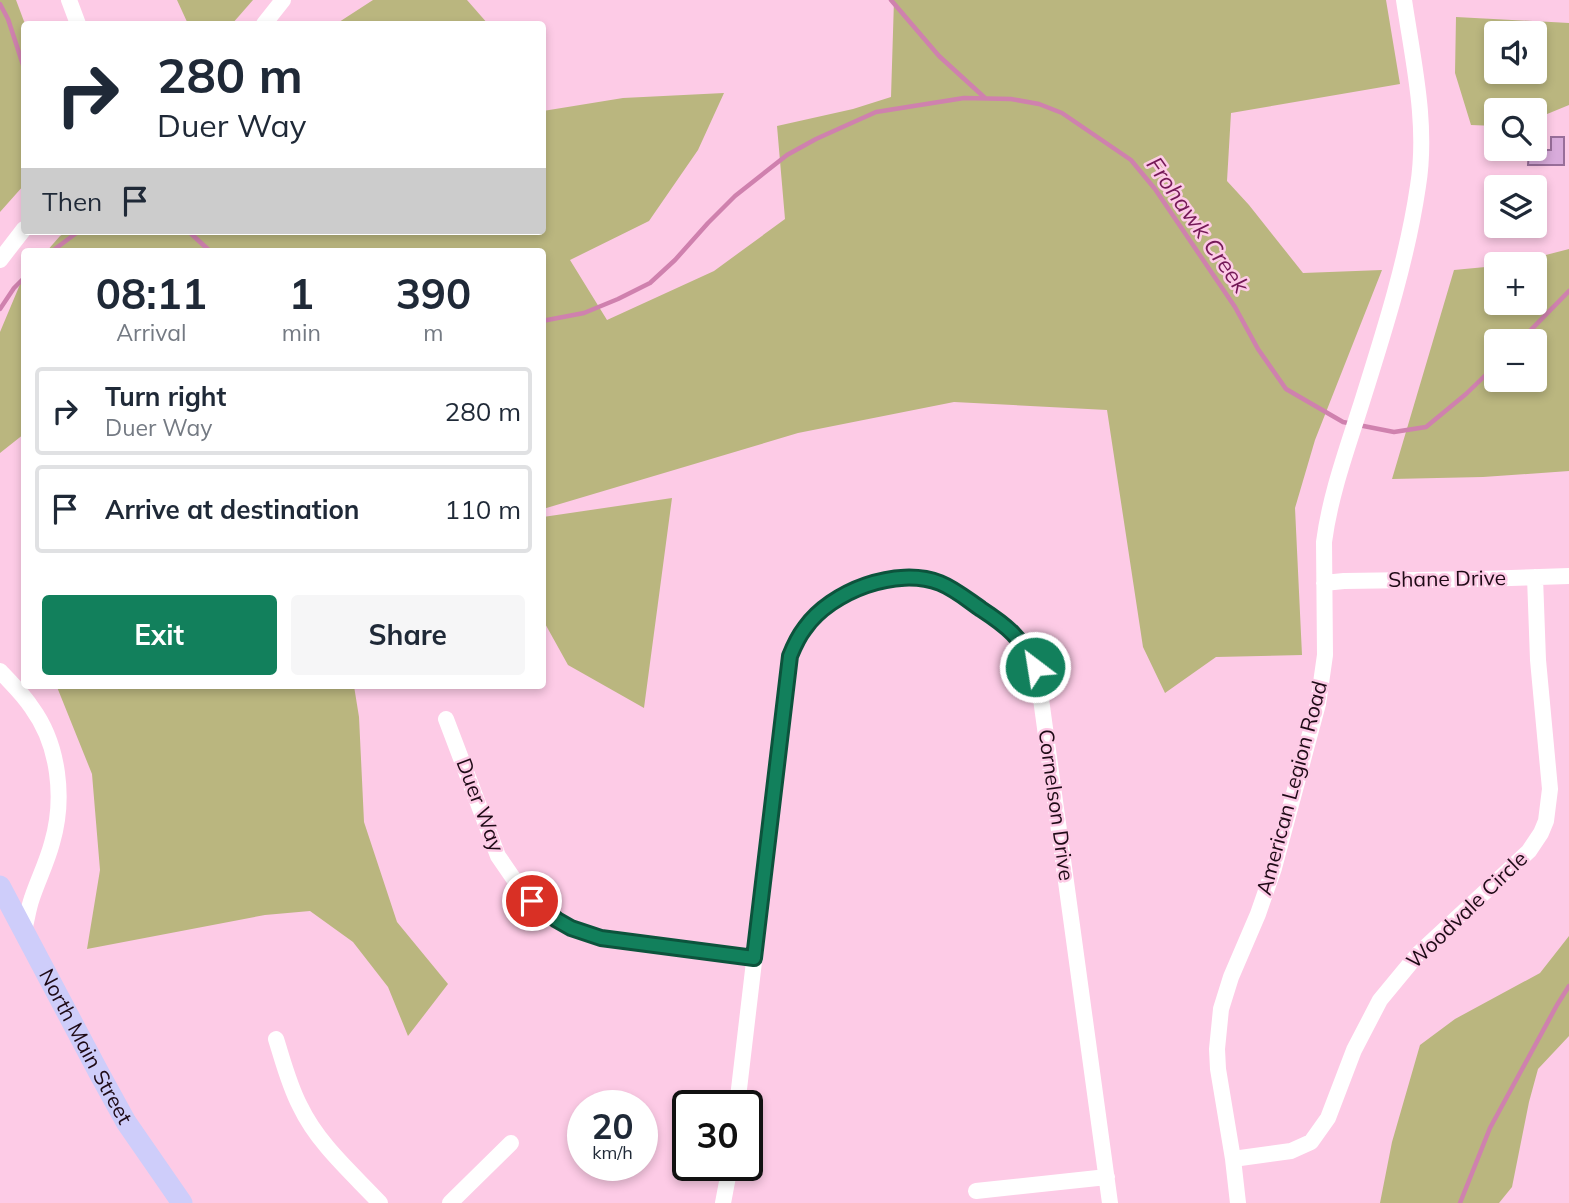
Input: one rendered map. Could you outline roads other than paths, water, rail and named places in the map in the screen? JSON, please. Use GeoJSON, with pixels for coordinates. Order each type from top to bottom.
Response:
{"type":"FeatureCollection","features":[{"type":"Feature","properties":{"kind":"main road","name":"North Main Street"},"geometry":{"type":"LineString","coordinates":[[0,886],[120,1110],[182,1203]]}},
{"type":"Feature","properties":{"kind":"street"},"geometry":{"type":"LineString","coordinates":[[69,0],[77,21]]}},
{"type":"Feature","properties":{"kind":"street"},"geometry":{"type":"LineString","coordinates":[[266,21],[283,0]]}},
{"type":"Feature","properties":{"kind":"street","name":"American Legion Road"},"geometry":{"type":"LineString","coordinates":[[1238,1203],[1218,1069],[1221,1009],[1274,868],[1318,704],[1325,655],[1326,532],[1332,500],[1405,254],[1419,184],[1422,140],[1420,113],[1404,0]]}},
{"type":"Feature","properties":{"kind":"street"},"geometry":{"type":"LineString","coordinates":[[0,260],[21,233]]}},
{"type":"Feature","properties":{"kind":"street","name":"Shane Drive"},"geometry":{"type":"LineString","coordinates":[[1324,583],[1569,576]]}},
{"type":"Feature","properties":{"kind":"street","name":"Cornelson Drive"},"geometry":{"type":"LineString","coordinates":[[739,1090],[787,668],[795,642],[820,612],[841,597],[863,587],[886,580],[921,578],[939,582],[1005,625],[1029,653],[1038,677],[1110,1203]]}},
{"type":"Feature","properties":{"kind":"street","name":"Woodvale Circle"},"geometry":{"type":"LineString","coordinates":[[1233,1159],[1291,1151],[1311,1142],[1328,1118],[1354,1050],[1380,1000],[1418,954],[1529,851],[1541,833],[1548,811],[1550,789],[1538,660],[1535,578]]}},
{"type":"Feature","properties":{"kind":"street"},"geometry":{"type":"LineString","coordinates":[[0,671],[22,694],[40,720],[52,749],[59,795],[56,829],[24,930]]}},
{"type":"Feature","properties":{"kind":"street","name":"Duer Way"},"geometry":{"type":"LineString","coordinates":[[446,719],[498,856],[520,888],[546,913],[571,928],[601,938],[754,958]]}},
{"type":"Feature","properties":{"kind":"street"},"geometry":{"type":"LineString","coordinates":[[276,1039],[292,1089],[313,1129],[380,1203]]}},
{"type":"Feature","properties":{"kind":"street"},"geometry":{"type":"LineString","coordinates":[[450,1203],[511,1143]]}},
{"type":"Feature","properties":{"kind":"street"},"geometry":{"type":"LineString","coordinates":[[976,1191],[1107,1177]]}},
{"type":"Feature","properties":{"kind":"street"},"geometry":{"type":"LineString","coordinates":[[723,1203],[727,1181]]}},
{"type":"Feature","properties":{"kind":"waterway"},"geometry":{"type":"LineString","coordinates":[[891,0],[939,56],[984,97]]}},
{"type":"Feature","properties":{"kind":"waterway"},"geometry":{"type":"LineString","coordinates":[[0,4],[8,19],[21,59]]}},
{"type":"Feature","properties":{"kind":"waterway","name":"Frohawk Creek"},"geometry":{"type":"LineString","coordinates":[[546,320],[584,313],[650,283],[735,196],[787,155],[816,139],[876,112],[964,98],[1011,99],[1039,104],[1062,113],[1131,160],[1155,189],[1235,307],[1258,349],[1286,389],[1343,422],[1394,432],[1426,427],[1484,377]]}},
{"type":"Feature","properties":{"kind":"waterway","name":"Frohawk Creek"},"geometry":{"type":"LineString","coordinates":[[56,248],[74,235]]}},
{"type":"Feature","properties":{"kind":"waterway","name":"Frohawk Creek"},"geometry":{"type":"LineString","coordinates":[[192,235],[207,248]]}},
{"type":"Feature","properties":{"kind":"waterway","name":"Frohawk Creek"},"geometry":{"type":"LineString","coordinates":[[0,309],[21,281]]}},
{"type":"Feature","properties":{"kind":"waterway","name":"Frohawk Creek"},"geometry":{"type":"LineString","coordinates":[[1532,329],[1569,291]]}},
{"type":"Feature","properties":{"kind":"waterway"},"geometry":{"type":"LineString","coordinates":[[1460,1203],[1490,1128],[1569,986]]}}]}
